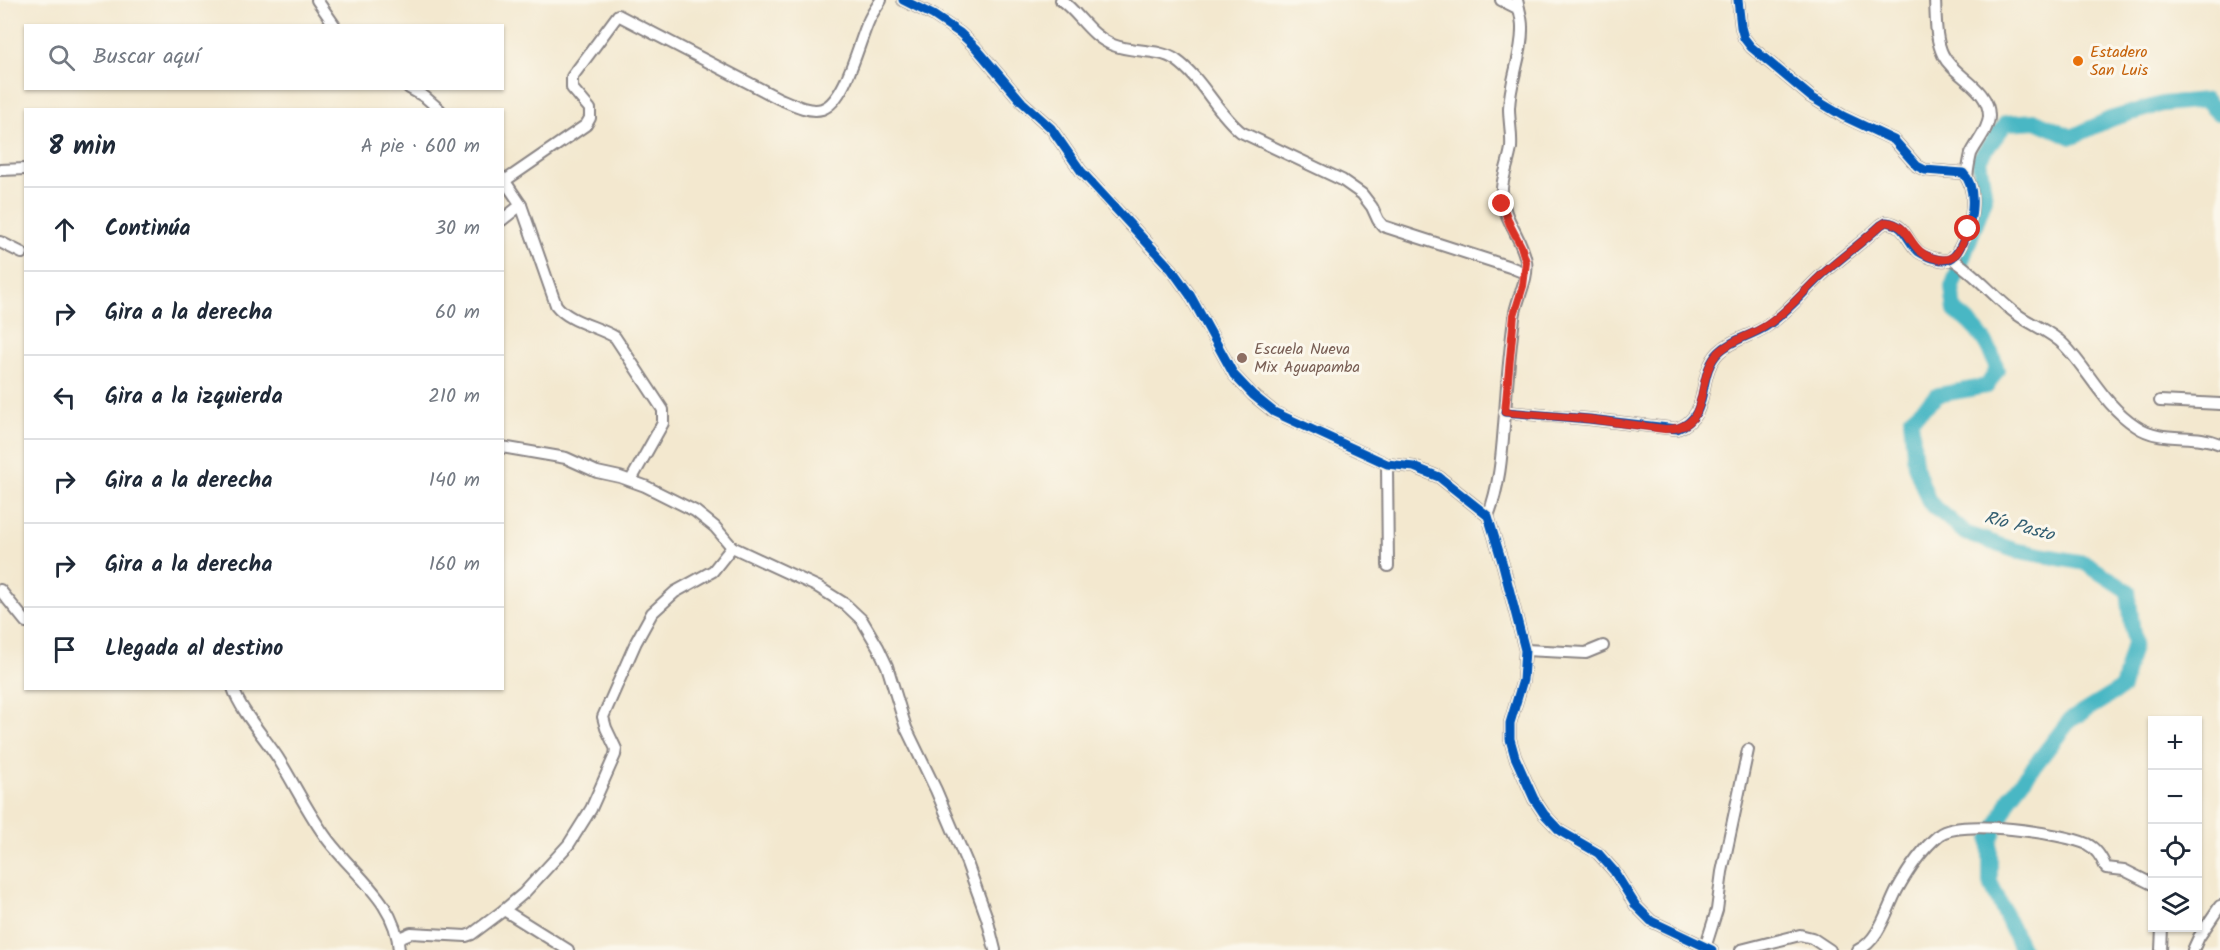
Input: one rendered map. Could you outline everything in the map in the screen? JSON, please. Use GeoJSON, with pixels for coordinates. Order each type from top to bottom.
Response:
{"type":"FeatureCollection","features":[{"type":"Feature","properties":{"kind":"street"},"geometry":{"type":"LineString","coordinates":[[317,0],[334,24]]}},
{"type":"Feature","properties":{"kind":"street"},"geometry":{"type":"LineString","coordinates":[[631,480],[663,423],[663,410],[615,337],[569,316],[556,305],[521,205],[504,178],[586,125],[590,118],[590,109],[572,88],[572,76],[618,15],[778,99],[802,108],[822,109],[833,102],[844,83],[869,20],[881,0]]}},
{"type":"Feature","properties":{"kind":"street"},"geometry":{"type":"LineString","coordinates":[[903,0],[933,15],[960,33],[976,48],[1022,102],[1051,128],[1081,171],[1172,270],[1190,295],[1234,375],[1253,395],[1274,412],[1387,464],[1414,467],[1439,477],[1488,516],[1525,650],[1523,680],[1510,723],[1509,739],[1534,799],[1560,831],[1598,853],[1614,872],[1636,906],[1651,921],[1709,949],[1722,872],[1749,750]]}},
{"type":"Feature","properties":{"kind":"street"},"geometry":{"type":"LineString","coordinates":[[1061,0],[1098,37],[1114,45],[1162,54],[1175,60],[1190,73],[1230,123],[1241,132],[1342,180],[1362,194],[1383,226],[1525,273]]}},
{"type":"Feature","properties":{"kind":"street"},"geometry":{"type":"LineString","coordinates":[[1488,516],[1501,470],[1514,315],[1526,262],[1502,204],[1502,185],[1511,146],[1509,108],[1512,81],[1522,26],[1518,5],[1501,0]]}},
{"type":"Feature","properties":{"kind":"street"},"geometry":{"type":"LineString","coordinates":[[1738,0],[1744,38],[1751,47],[1811,97],[1843,116],[1894,140],[1917,166],[1925,170],[1963,173],[1967,177],[1971,187],[1972,209],[1968,229],[1955,261]]}},
{"type":"Feature","properties":{"kind":"street"},"geometry":{"type":"LineString","coordinates":[[1935,0],[1941,53],[1948,64],[1976,88],[1987,107],[1989,116],[1971,154],[1967,177]]}},
{"type":"Feature","properties":{"kind":"street"},"geometry":{"type":"LineString","coordinates":[[413,90],[438,108]]}},
{"type":"Feature","properties":{"kind":"street"},"geometry":{"type":"LineString","coordinates":[[0,170],[24,169]]}},
{"type":"Feature","properties":{"kind":"street"},"geometry":{"type":"LineString","coordinates":[[504,218],[521,205]]}},
{"type":"Feature","properties":{"kind":"street"},"geometry":{"type":"LineString","coordinates":[[1505,412],[1677,429],[1687,425],[1694,419],[1701,403],[1711,363],[1718,353],[1729,344],[1768,325],[1824,273],[1886,222],[1901,226],[1917,251],[1924,256],[1955,261],[1969,270],[2016,313],[2062,343],[2095,387],[2136,426],[2154,435],[2201,438],[2220,444]]}},
{"type":"Feature","properties":{"kind":"street"},"geometry":{"type":"LineString","coordinates":[[0,242],[22,253]]}},
{"type":"Feature","properties":{"kind":"street"},"geometry":{"type":"LineString","coordinates":[[2160,401],[2220,404]]}},
{"type":"Feature","properties":{"kind":"street"},"geometry":{"type":"LineString","coordinates":[[504,447],[566,458],[597,472],[631,480],[695,512],[715,527],[732,547],[818,587],[845,604],[862,620],[883,656],[906,728],[936,790],[967,863],[987,918],[995,950]]}},
{"type":"Feature","properties":{"kind":"street"},"geometry":{"type":"LineString","coordinates":[[1387,464],[1388,566]]}},
{"type":"Feature","properties":{"kind":"street"},"geometry":{"type":"LineString","coordinates":[[399,938],[411,933],[466,936],[472,934],[524,893],[569,844],[591,809],[616,748],[603,717],[631,652],[652,613],[675,592],[712,572],[732,547]]}},
{"type":"Feature","properties":{"kind":"street"},"geometry":{"type":"LineString","coordinates":[[0,590],[24,620]]}},
{"type":"Feature","properties":{"kind":"street"},"geometry":{"type":"LineString","coordinates":[[1525,650],[1586,653],[1603,646]]}},
{"type":"Feature","properties":{"kind":"street"},"geometry":{"type":"LineString","coordinates":[[234,690],[311,815],[329,841],[366,880],[395,923],[399,950]]}},
{"type":"Feature","properties":{"kind":"street"},"geometry":{"type":"LineString","coordinates":[[1858,950],[1866,947],[1878,930],[1911,867],[1926,848],[1941,833],[1956,828],[1975,826],[2001,828],[2073,840],[2088,845],[2101,856],[2106,868],[2124,870],[2148,883]]}},
{"type":"Feature","properties":{"kind":"street"},"geometry":{"type":"LineString","coordinates":[[2193,950],[2220,906]]}},
{"type":"Feature","properties":{"kind":"street"},"geometry":{"type":"LineString","coordinates":[[504,910],[568,950]]}},
{"type":"Feature","properties":{"kind":"street"},"geometry":{"type":"LineString","coordinates":[[2161,950],[2162,932]]}},
{"type":"Feature","properties":{"kind":"street"},"geometry":{"type":"LineString","coordinates":[[1741,950],[1800,935],[1812,938],[1830,950]]}},
{"type":"Feature","properties":{"kind":"waterway","name":"Río Pasto"},"geometry":{"type":"LineString","coordinates":[[2022,950],[1990,882],[1990,840],[2011,796],[2070,720],[2122,688],[2134,643],[2128,591],[2085,563],[2014,550],[1965,533],[1929,502],[1915,465],[1911,419],[1938,395],[1987,386],[1997,370],[1991,352],[1982,337],[1955,311],[1952,287],[1985,199],[1979,159],[2006,123],[2036,121],[2072,137],[2110,119],[2162,104],[2205,100],[2218,113],[2220,109]]}},
{"type":"Feature","properties":{"kind":"cycle path"},"geometry":{"type":"LineString","coordinates":[[903,0],[933,15],[960,33],[976,48],[1022,102],[1051,128],[1081,171],[1172,270],[1190,295],[1234,375],[1253,395],[1274,412],[1387,464],[1414,467],[1439,477],[1488,516],[1525,650],[1523,680],[1510,723],[1510,739],[1515,757],[1534,799],[1560,831],[1598,853],[1614,871],[1636,906],[1651,921],[1712,950]]}},
{"type":"Feature","properties":{"kind":"cycle path"},"geometry":{"type":"LineString","coordinates":[[1505,412],[1677,429],[1688,423],[1700,405],[1707,372],[1719,352],[1775,320],[1824,273],[1881,225],[1886,222],[1898,226],[1919,252],[1932,258],[1948,260],[1954,256],[1962,244],[1972,213],[1971,189],[1963,173],[1925,170],[1917,166],[1894,140],[1843,116],[1811,97],[1751,47],[1744,38],[1738,0]]}},
{"type":"Feature","properties":{"kind":"place","name":"Estadero San Luis"},"geometry":{"type":"Point","coordinates":[2078,61]}},
{"type":"Feature","properties":{"kind":"place","name":"Escuela Nueva Mix Aguapamba"},"geometry":{"type":"Point","coordinates":[1242,358]}},
{"type":"Feature","properties":{"kind":"route"},"geometry":{"type":"LineString","coordinates":[[1502,204],[1526,262],[1523,286],[1514,315],[1505,412],[1589,419],[1665,429],[1677,429],[1694,419],[1701,403],[1711,363],[1718,353],[1729,344],[1768,325],[1824,273],[1881,225],[1886,222],[1901,226],[1917,251],[1924,256],[1946,260],[1952,259],[1958,251],[1968,229]]}}]}
